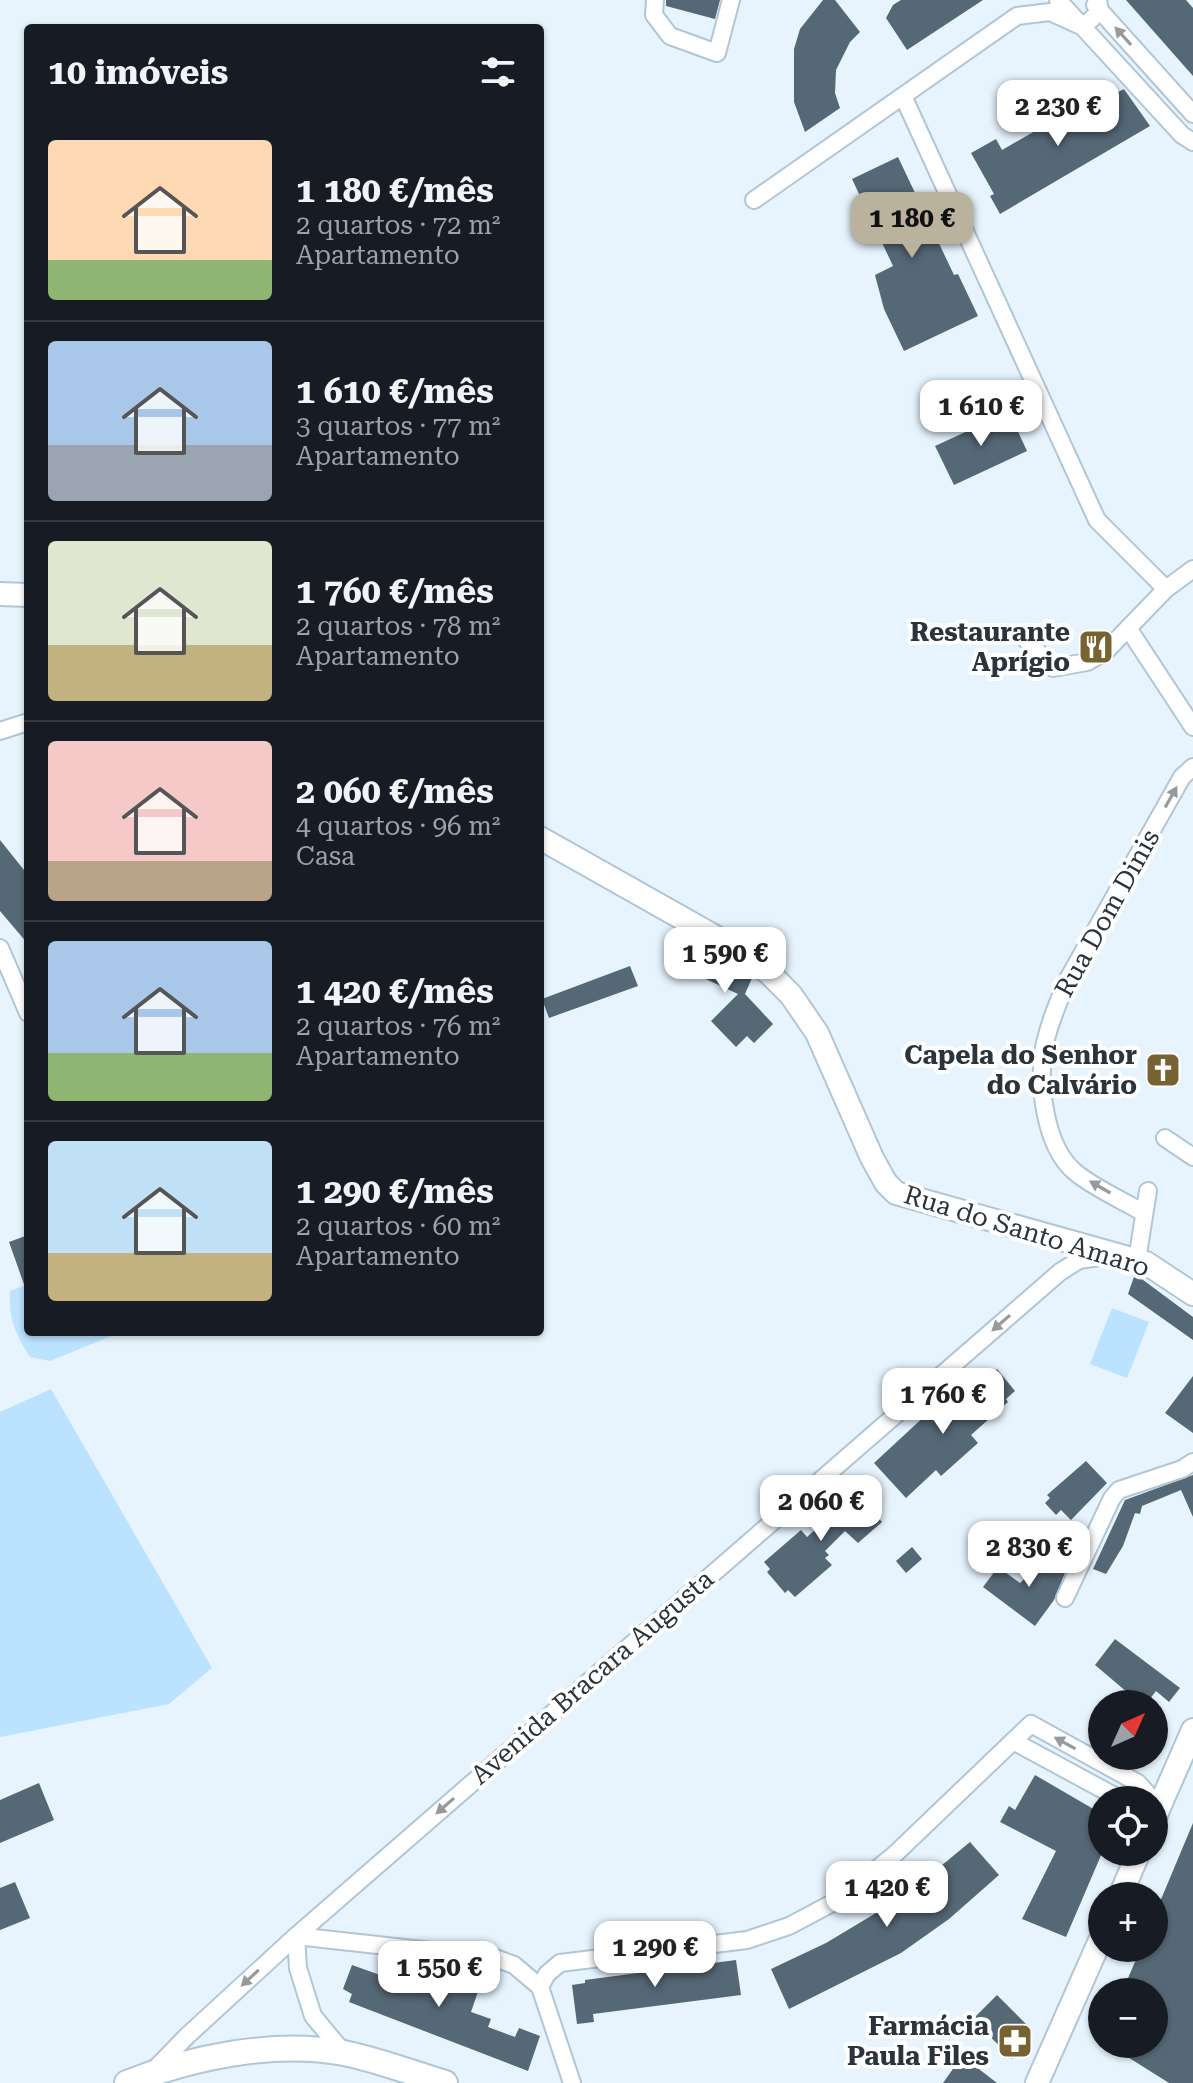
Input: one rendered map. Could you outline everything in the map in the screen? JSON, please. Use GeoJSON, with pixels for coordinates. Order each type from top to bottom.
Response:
{"type":"FeatureCollection","features":[{"type":"Feature","properties":{"kind":"main road"},"geometry":{"type":"LineString","coordinates":[[0,594],[24,595]]}},
{"type":"Feature","properties":{"kind":"main road","name":"Rua do Santo Amaro"},"geometry":{"type":"LineString","coordinates":[[544,840],[748,956],[779,982],[817,1033],[872,1158],[886,1183],[901,1196],[1037,1230],[1154,1266],[1193,1294]]}},
{"type":"Feature","properties":{"kind":"main road"},"geometry":{"type":"LineString","coordinates":[[1165,1786],[1193,1730]]}},
{"type":"Feature","properties":{"kind":"main road"},"geometry":{"type":"LineString","coordinates":[[1037,2083],[1091,1962]]}},
{"type":"Feature","properties":{"kind":"main road"},"geometry":{"type":"LineString","coordinates":[[151,2073],[198,2060],[275,2049],[344,2053],[445,2083]]}},
{"type":"Feature","properties":{"kind":"main road","name":"Avenida Bracara Augusta"},"geometry":{"type":"LineString","coordinates":[[127,2083],[151,2073]]}},
{"type":"Feature","properties":{"kind":"street"},"geometry":{"type":"LineString","coordinates":[[655,0],[654,15],[670,36],[717,53],[731,0]]}},
{"type":"Feature","properties":{"kind":"street"},"geometry":{"type":"LineString","coordinates":[[1058,0],[1182,135],[1193,142]]}},
{"type":"Feature","properties":{"kind":"street"},"geometry":{"type":"LineString","coordinates":[[1083,27],[1096,4],[1193,114]]}},
{"type":"Feature","properties":{"kind":"street"},"geometry":{"type":"LineString","coordinates":[[754,200],[903,96],[1020,8],[1050,12],[1083,27]]}},
{"type":"Feature","properties":{"kind":"street"},"geometry":{"type":"LineString","coordinates":[[903,96],[1097,520],[1166,589]]}},
{"type":"Feature","properties":{"kind":"street"},"geometry":{"type":"LineString","coordinates":[[1022,635],[1053,668],[1087,662],[1106,651],[1166,589],[1193,569]]}},
{"type":"Feature","properties":{"kind":"street"},"geometry":{"type":"LineString","coordinates":[[1128,628],[1192,724]]}},
{"type":"Feature","properties":{"kind":"street"},"geometry":{"type":"LineString","coordinates":[[0,731],[24,723]]}},
{"type":"Feature","properties":{"kind":"street","name":"Rua Dom Dinis"},"geometry":{"type":"LineString","coordinates":[[1144,1213],[1075,1173],[1060,1157],[1048,1126],[1043,1084],[1045,1047],[1068,979],[1182,777],[1193,767]]}},
{"type":"Feature","properties":{"kind":"street"},"geometry":{"type":"LineString","coordinates":[[0,948],[24,1002]]}},
{"type":"Feature","properties":{"kind":"street"},"geometry":{"type":"LineString","coordinates":[[1165,1138],[1193,1157]]}},
{"type":"Feature","properties":{"kind":"street"},"geometry":{"type":"LineString","coordinates":[[1126,1257],[1144,1213],[1148,1191]]}},
{"type":"Feature","properties":{"kind":"street"},"geometry":{"type":"LineString","coordinates":[[1037,1230],[1060,1250],[1060,1272]]}},
{"type":"Feature","properties":{"kind":"street","name":"Avenida Bracara Augusta"},"geometry":{"type":"LineString","coordinates":[[151,2073],[296,1936],[1060,1272],[1084,1258],[1126,1257]]}},
{"type":"Feature","properties":{"kind":"street"},"geometry":{"type":"LineString","coordinates":[[1065,1598],[1112,1498],[1119,1490],[1182,1469],[1193,1462]]}},
{"type":"Feature","properties":{"kind":"street"},"geometry":{"type":"LineString","coordinates":[[540,1987],[547,1974],[560,1963],[747,1940],[789,1926],[840,1899],[894,1855],[1031,1724],[1140,1786]]}},
{"type":"Feature","properties":{"kind":"street"},"geometry":{"type":"LineString","coordinates":[[1013,1741],[1096,1786]]}},
{"type":"Feature","properties":{"kind":"street"},"geometry":{"type":"LineString","coordinates":[[344,2053],[313,2016],[298,1968],[296,1936],[495,1958],[514,1965],[540,1987],[572,2083]]}},
{"type":"Feature","properties":{"kind":"shaded area"},"geometry":{"type":"Polygon","coordinates":[[[24,1286],[24,1336],[111,1336],[50,1361],[30,1357],[14,1326],[10,1291],[24,1286]]]}},
{"type":"Feature","properties":{"kind":"shaded area"},"geometry":{"type":"Polygon","coordinates":[[[1112,1308],[1149,1322],[1127,1378],[1090,1364],[1112,1308]]]}},
{"type":"Feature","properties":{"kind":"shaded area"},"geometry":{"type":"Polygon","coordinates":[[[51,1389],[212,1668],[169,1704],[0,1737],[0,1412],[51,1389]]]}},
{"type":"Feature","properties":{"kind":"building"},"geometry":{"type":"Polygon","coordinates":[[[666,0],[720,0],[715,19],[666,6],[666,0]]]}},
{"type":"Feature","properties":{"kind":"building"},"geometry":{"type":"Polygon","coordinates":[[[823,0],[835,0],[860,32],[850,42],[836,70],[835,93],[840,108],[805,132],[794,102],[794,49],[800,29],[823,0]]]}},
{"type":"Feature","properties":{"kind":"building"},"geometry":{"type":"Polygon","coordinates":[[[901,0],[983,0],[907,50],[886,18],[893,5],[901,0]]]}},
{"type":"Feature","properties":{"kind":"building"},"geometry":{"type":"Polygon","coordinates":[[[1126,0],[1186,0],[1193,8],[1193,76],[1126,0]]]}},
{"type":"Feature","properties":{"kind":"building"},"geometry":{"type":"Polygon","coordinates":[[[1124,89],[1150,126],[1000,214],[990,196],[994,194],[971,153],[996,139],[1002,150],[1106,93],[1108,97],[1124,89]]]}},
{"type":"Feature","properties":{"kind":"building"},"geometry":{"type":"Polygon","coordinates":[[[898,157],[954,275],[958,274],[978,316],[904,351],[884,309],[875,275],[893,266],[852,179],[898,157]]]}},
{"type":"Feature","properties":{"kind":"building"},"geometry":{"type":"Polygon","coordinates":[[[1009,412],[1027,451],[954,485],[935,446],[1009,412]]]}},
{"type":"Feature","properties":{"kind":"building"},"geometry":{"type":"Polygon","coordinates":[[[0,840],[24,870],[24,939],[0,911],[0,840]]]}},
{"type":"Feature","properties":{"kind":"building"},"geometry":{"type":"Polygon","coordinates":[[[692,947],[752,978],[745,994],[773,1024],[754,1043],[747,1036],[736,1047],[711,1021],[738,994],[682,968],[669,973],[664,956],[692,947]]]}},
{"type":"Feature","properties":{"kind":"building"},"geometry":{"type":"Polygon","coordinates":[[[630,966],[638,986],[549,1018],[544,998],[630,966]]]}},
{"type":"Feature","properties":{"kind":"building"},"geometry":{"type":"Polygon","coordinates":[[[24,1236],[24,1284],[9,1242],[24,1236]]]}},
{"type":"Feature","properties":{"kind":"building"},"geometry":{"type":"Polygon","coordinates":[[[1135,1274],[1193,1317],[1193,1340],[1128,1294],[1135,1274]]]}},
{"type":"Feature","properties":{"kind":"building"},"geometry":{"type":"Polygon","coordinates":[[[997,1369],[1015,1391],[1006,1399],[1008,1402],[971,1435],[978,1443],[941,1476],[936,1470],[906,1498],[874,1463],[941,1401],[949,1410],[997,1369]]]}},
{"type":"Feature","properties":{"kind":"building"},"geometry":{"type":"Polygon","coordinates":[[[1193,1376],[1193,1433],[1165,1413],[1193,1376]]]}},
{"type":"Feature","properties":{"kind":"building"},"geometry":{"type":"Polygon","coordinates":[[[1086,1461],[1107,1483],[1071,1520],[1061,1510],[1056,1515],[1045,1503],[1050,1498],[1047,1495],[1086,1461]]]}},
{"type":"Feature","properties":{"kind":"building"},"geometry":{"type":"Polygon","coordinates":[[[1193,1475],[1193,1517],[1181,1490],[1142,1506],[1140,1514],[1135,1513],[1123,1546],[1106,1574],[1093,1569],[1125,1500],[1193,1475]]]}},
{"type":"Feature","properties":{"kind":"building"},"geometry":{"type":"Polygon","coordinates":[[[859,1489],[878,1509],[874,1513],[882,1522],[858,1543],[845,1531],[825,1551],[829,1555],[825,1558],[832,1565],[795,1597],[788,1590],[785,1593],[767,1572],[770,1569],[764,1562],[801,1530],[807,1537],[828,1518],[824,1512],[844,1494],[848,1498],[859,1489]]]}},
{"type":"Feature","properties":{"kind":"building"},"geometry":{"type":"Polygon","coordinates":[[[912,1547],[922,1559],[906,1573],[896,1561],[912,1547]]]}},
{"type":"Feature","properties":{"kind":"building"},"geometry":{"type":"Polygon","coordinates":[[[1051,1554],[1067,1568],[1054,1600],[1035,1626],[983,1587],[998,1567],[1020,1583],[1051,1554]]]}},
{"type":"Feature","properties":{"kind":"building"},"geometry":{"type":"Polygon","coordinates":[[[1115,1639],[1180,1688],[1169,1702],[1168,1690],[1124,1690],[1095,1665],[1115,1639]]]}},
{"type":"Feature","properties":{"kind":"building"},"geometry":{"type":"Polygon","coordinates":[[[1035,1775],[1088,1806],[1088,1866],[1096,1866],[1066,1937],[1022,1919],[1056,1851],[1000,1822],[1009,1806],[1015,1810],[1035,1775]]]}},
{"type":"Feature","properties":{"kind":"building"},"geometry":{"type":"Polygon","coordinates":[[[39,1783],[54,1820],[0,1843],[0,1800],[39,1783]]]}},
{"type":"Feature","properties":{"kind":"building"},"geometry":{"type":"Polygon","coordinates":[[[1193,1823],[1193,2083],[1169,2083],[1129,2058],[1168,2058],[1168,1978],[1128,1978],[1135,1962],[1168,1962],[1168,1883],[1193,1823]]]}},
{"type":"Feature","properties":{"kind":"building"},"geometry":{"type":"Polygon","coordinates":[[[970,1842],[999,1875],[949,1919],[901,1953],[789,2009],[771,1969],[826,1943],[876,1913],[924,1880],[970,1842]]]}},
{"type":"Feature","properties":{"kind":"building"},"geometry":{"type":"Polygon","coordinates":[[[15,1882],[30,1918],[0,1930],[0,1888],[15,1882]]]}},
{"type":"Feature","properties":{"kind":"building"},"geometry":{"type":"Polygon","coordinates":[[[386,1957],[409,1960],[404,1976],[443,1988],[454,1965],[486,1968],[471,2012],[491,2019],[488,2027],[515,2037],[519,2028],[540,2036],[528,2071],[349,2002],[352,1994],[343,1989],[352,1965],[380,1975],[386,1957]]]}},
{"type":"Feature","properties":{"kind":"building"},"geometry":{"type":"Polygon","coordinates":[[[736,1960],[741,1995],[593,2014],[594,2022],[577,2024],[572,1985],[585,1983],[585,1980],[736,1960]]]}},
{"type":"Feature","properties":{"kind":"building"},"geometry":{"type":"Polygon","coordinates":[[[997,1995],[1030,2028],[1012,2059],[973,2019],[997,1995]]]}},
{"type":"Feature","properties":{"kind":"building"},"geometry":{"type":"Polygon","coordinates":[[[962,2056],[997,2083],[943,2083],[962,2056]]]}},
{"type":"Feature","properties":{"kind":"place","name":"Restaurante Aprígio"},"geometry":{"type":"Point","coordinates":[1096,647]}},
{"type":"Feature","properties":{"kind":"place","name":"Capela do Senhor do Calvário"},"geometry":{"type":"Point","coordinates":[1163,1070]}},
{"type":"Feature","properties":{"kind":"place","name":"Farmácia Paula Files"},"geometry":{"type":"Point","coordinates":[1015,2041]}}]}
